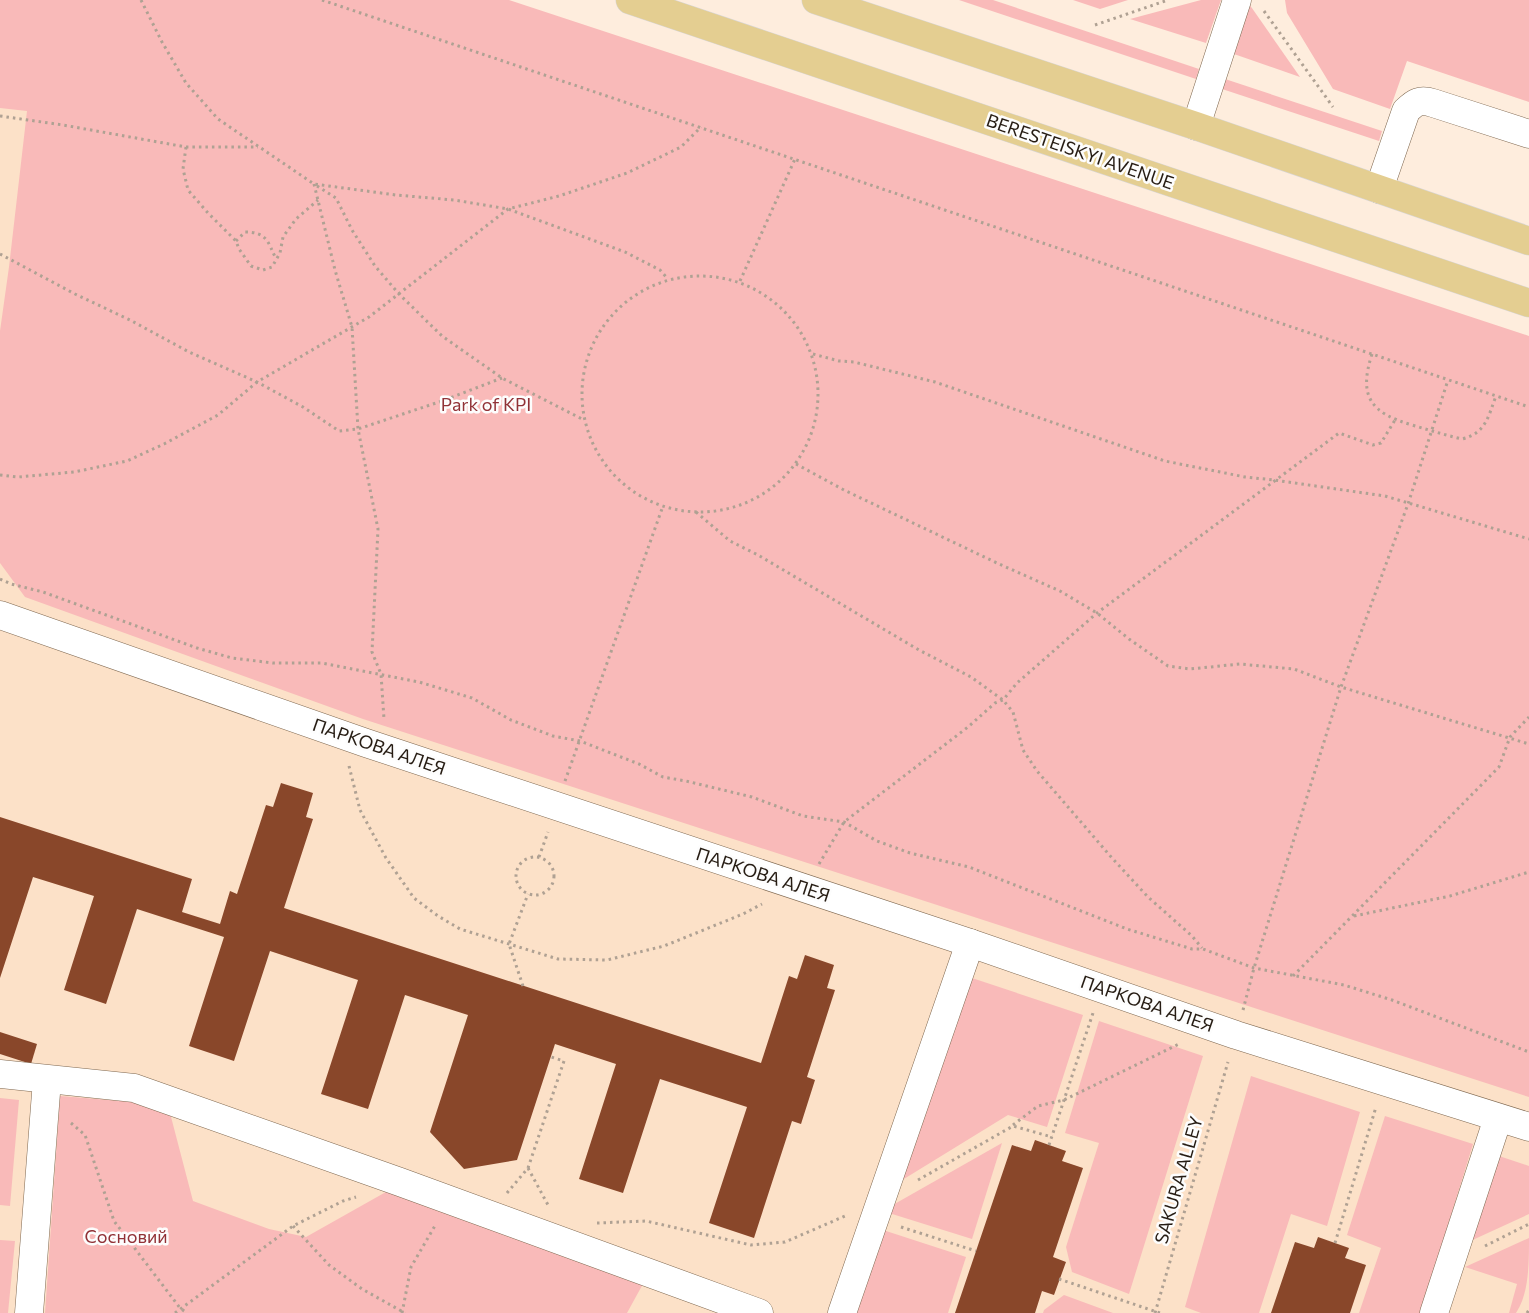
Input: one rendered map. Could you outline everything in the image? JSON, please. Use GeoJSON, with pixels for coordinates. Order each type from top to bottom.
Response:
{"type":"FeatureCollection","features":[{"type":"Feature","properties":{"kind":"main road","name":"BERESTEISKYI AVENUE"},"geometry":{"type":"LineString","coordinates":[[630,0],[1529,303]]}},
{"type":"Feature","properties":{"kind":"main road"},"geometry":{"type":"LineString","coordinates":[[816,0],[1196,126],[1529,241]]}},
{"type":"Feature","properties":{"kind":"street"},"geometry":{"type":"LineString","coordinates":[[1196,126],[1249,4]]}},
{"type":"Feature","properties":{"kind":"street"},"geometry":{"type":"LineString","coordinates":[[1379,189],[1402,120],[1406,111],[1413,103],[1423,100],[1529,134]]}},
{"type":"Feature","properties":{"kind":"street","name":"ПАРКОВА АЛЕЯ"},"geometry":{"type":"LineString","coordinates":[[0,615],[375,734],[798,887],[970,943],[1236,1034],[1529,1127]]}},
{"type":"Feature","properties":{"kind":"street"},"geometry":{"type":"LineString","coordinates":[[842,1313],[970,943]]}},
{"type":"Feature","properties":{"kind":"street"},"geometry":{"type":"LineString","coordinates":[[0,1074],[46,1090],[134,1088],[759,1313]]}},
{"type":"Feature","properties":{"kind":"street"},"geometry":{"type":"LineString","coordinates":[[28,1313],[46,1090]]}},
{"type":"Feature","properties":{"kind":"street"},"geometry":{"type":"LineString","coordinates":[[1434,1313],[1498,1118]]}},
{"type":"Feature","properties":{"kind":"path"},"geometry":{"type":"LineString","coordinates":[[141,0],[162,42],[186,83],[218,119],[336,198],[352,230],[375,266],[399,294],[442,336],[502,378],[584,420]]}},
{"type":"Feature","properties":{"kind":"path"},"geometry":{"type":"LineString","coordinates":[[322,0],[1529,407]]}},
{"type":"Feature","properties":{"kind":"path"},"geometry":{"type":"LineString","coordinates":[[1095,25],[1168,0]]}},
{"type":"Feature","properties":{"kind":"path"},"geometry":{"type":"LineString","coordinates":[[1249,4],[1333,107]]}},
{"type":"Feature","properties":{"kind":"path"},"geometry":{"type":"LineString","coordinates":[[0,116],[63,125],[186,148],[259,147]]}},
{"type":"Feature","properties":{"kind":"path"},"geometry":{"type":"LineString","coordinates":[[0,475],[18,476],[74,472],[127,461],[218,415],[257,382],[369,317],[508,209],[559,196],[627,173],[681,147],[701,127]]}},
{"type":"Feature","properties":{"kind":"path"},"geometry":{"type":"LineString","coordinates":[[186,148],[183,169],[188,190],[236,241],[239,249],[251,266],[263,270],[272,267],[280,253],[283,237],[296,219],[318,200]]}},
{"type":"Feature","properties":{"kind":"path"},"geometry":{"type":"LineString","coordinates":[[740,281],[795,159]]}},
{"type":"Feature","properties":{"kind":"path"},"geometry":{"type":"LineString","coordinates":[[314,184],[396,195],[454,200],[508,209],[625,252],[660,270],[668,279]]}},
{"type":"Feature","properties":{"kind":"path"},"geometry":{"type":"LineString","coordinates":[[314,184],[334,270],[352,327],[358,429],[378,529],[372,652],[381,674],[375,734],[347,757],[360,810],[386,858],[414,898],[438,916],[460,929],[558,959],[607,960],[664,946],[743,914],[771,898],[798,887],[814,872],[844,822],[968,727],[995,703],[1003,700],[1017,684],[1097,613],[1339,433],[1373,445],[1381,443],[1395,420]]}},
{"type":"Feature","properties":{"kind":"path"},"geometry":{"type":"LineString","coordinates":[[236,241],[245,232],[256,232],[265,237],[276,259]]}},
{"type":"Feature","properties":{"kind":"path"},"geometry":{"type":"LineString","coordinates":[[0,254],[75,294],[130,320],[188,352],[257,382],[303,406],[338,431],[358,429],[442,401],[502,378]]}},
{"type":"Feature","properties":{"kind":"path"},"geometry":{"type":"LineString","coordinates":[[704,275],[740,281],[771,298],[790,316],[796,323],[813,354],[820,392],[814,430],[796,464],[776,486],[752,501],[724,510],[679,511],[635,493],[612,474],[595,448],[584,420],[582,384],[590,349],[608,318],[635,294],[668,279],[704,275]]}},
{"type":"Feature","properties":{"kind":"path"},"geometry":{"type":"LineString","coordinates":[[813,354],[936,382],[1165,461],[1245,478],[1274,480],[1386,496],[1529,539]]}},
{"type":"Feature","properties":{"kind":"path"},"geometry":{"type":"LineString","coordinates":[[1372,354],[1367,369],[1367,394],[1376,409],[1395,420],[1462,439],[1480,431],[1486,422],[1496,396]]}},
{"type":"Feature","properties":{"kind":"path"},"geometry":{"type":"LineString","coordinates":[[1246,996],[1341,687],[1408,504],[1448,380]]}},
{"type":"Feature","properties":{"kind":"path"},"geometry":{"type":"LineString","coordinates":[[796,464],[844,490],[1060,591],[1097,613],[1129,639],[1168,666],[1190,668],[1240,664],[1294,669],[1341,687],[1529,744]]}},
{"type":"Feature","properties":{"kind":"path"},"geometry":{"type":"LineString","coordinates":[[570,766],[663,506]]}},
{"type":"Feature","properties":{"kind":"path"},"geometry":{"type":"LineString","coordinates":[[696,512],[730,541],[758,555],[918,650],[971,677],[1003,700],[1013,712],[1023,750],[1038,771],[1148,897],[1192,936],[1203,949]]}},
{"type":"Feature","properties":{"kind":"path"},"geometry":{"type":"LineString","coordinates":[[0,579],[11,584],[43,592],[198,648],[232,658],[273,663],[322,663],[419,682],[472,698],[511,720],[553,736],[580,741],[638,764],[663,777],[686,780],[752,798],[803,816],[844,822],[877,841],[910,853],[969,867],[1126,929],[1192,949],[1203,949],[1254,968],[1344,985],[1529,1052]]}},
{"type":"Feature","properties":{"kind":"path"},"geometry":{"type":"LineString","coordinates":[[1292,976],[1354,916],[1499,767],[1510,737],[1529,718]]}},
{"type":"Feature","properties":{"kind":"path"},"geometry":{"type":"LineString","coordinates":[[533,856],[545,859],[553,869],[554,882],[546,892],[534,896],[528,894],[522,891],[516,882],[516,870],[522,861],[527,858],[533,856]]}},
{"type":"Feature","properties":{"kind":"path"},"geometry":{"type":"LineString","coordinates":[[1354,916],[1450,896],[1529,872]]}},
{"type":"Feature","properties":{"kind":"path"},"geometry":{"type":"LineString","coordinates":[[523,986],[508,944],[528,894]]}},
{"type":"Feature","properties":{"kind":"path"},"geometry":{"type":"LineString","coordinates":[[1049,1145],[1094,1009]]}},
{"type":"Feature","properties":{"kind":"path"},"geometry":{"type":"LineString","coordinates":[[913,1183],[1013,1126],[1038,1106],[1064,1100],[1187,1041]]}},
{"type":"Feature","properties":{"kind":"path","name":"SAKURA ALLEY"},"geometry":{"type":"LineString","coordinates":[[1155,1312],[1230,1056]]}},
{"type":"Feature","properties":{"kind":"path"},"geometry":{"type":"LineString","coordinates":[[502,1198],[528,1168],[564,1061],[551,1057]]}},
{"type":"Feature","properties":{"kind":"path"},"geometry":{"type":"LineString","coordinates":[[46,1090],[85,1135],[114,1221],[180,1308],[187,1313]]}},
{"type":"Feature","properties":{"kind":"path"},"geometry":{"type":"LineString","coordinates":[[1335,1243],[1377,1103]]}},
{"type":"Feature","properties":{"kind":"path"},"geometry":{"type":"LineString","coordinates":[[1013,1126],[1052,1137]]}},
{"type":"Feature","properties":{"kind":"path"},"geometry":{"type":"LineString","coordinates":[[175,1313],[225,1278],[293,1226],[343,1201],[359,1196]]}},
{"type":"Feature","properties":{"kind":"path"},"geometry":{"type":"LineString","coordinates":[[293,1226],[329,1265],[362,1289],[403,1313],[411,1267],[432,1228],[454,1202]]}},
{"type":"Feature","properties":{"kind":"path"},"geometry":{"type":"LineString","coordinates":[[587,1224],[646,1221],[751,1245],[785,1242],[829,1223]]}},
{"type":"Feature","properties":{"kind":"path"},"geometry":{"type":"LineString","coordinates":[[1450,1264],[1529,1224]]}},
{"type":"Feature","properties":{"kind":"path"},"geometry":{"type":"LineString","coordinates":[[898,1226],[976,1251]]}},
{"type":"Feature","properties":{"kind":"path"},"geometry":{"type":"LineString","coordinates":[[1059,1279],[1160,1313]]}},
{"type":"Feature","properties":{"kind":"shaded area"},"geometry":{"type":"Polygon","coordinates":[[[0,0],[339,0],[1529,397],[1529,1313],[0,1313],[0,0]]]}},
{"type":"Feature","properties":{"kind":"green space","name":"Park of KPI"},"geometry":{"type":"Polygon","coordinates":[[[0,0],[509,0],[1529,336],[1529,1097],[363,719],[25,597],[0,563],[0,331],[27,111],[0,108],[0,0]]]}},
{"type":"Feature","properties":{"kind":"green space"},"geometry":{"type":"Polygon","coordinates":[[[959,0],[993,0],[1199,69],[1196,79],[959,0]]]}},
{"type":"Feature","properties":{"kind":"green space"},"geometry":{"type":"Polygon","coordinates":[[[1073,0],[1128,0],[1100,9],[1073,0]]]}},
{"type":"Feature","properties":{"kind":"green space"},"geometry":{"type":"Polygon","coordinates":[[[1201,0],[1221,0],[1206,43],[1130,19],[1201,0]]]}},
{"type":"Feature","properties":{"kind":"green space"},"geometry":{"type":"Polygon","coordinates":[[[1285,0],[1529,0],[1529,102],[1407,61],[1390,109],[1333,89],[1287,13],[1285,0]]]}},
{"type":"Feature","properties":{"kind":"green space"},"geometry":{"type":"Polygon","coordinates":[[[1247,1],[1300,77],[1231,53],[1247,1]]]}},
{"type":"Feature","properties":{"kind":"green space"},"geometry":{"type":"Polygon","coordinates":[[[1219,77],[1382,131],[1379,141],[1216,87],[1219,77]]]}},
{"type":"Feature","properties":{"kind":"green space"},"geometry":{"type":"Polygon","coordinates":[[[972,978],[1083,1015],[1047,1127],[1008,1115],[899,1182],[972,978]]]}},
{"type":"Feature","properties":{"kind":"green space"},"geometry":{"type":"Polygon","coordinates":[[[1099,1021],[1203,1056],[1129,1294],[1072,1272],[1066,1247],[1099,1143],[1065,1133],[1099,1021]]]}},
{"type":"Feature","properties":{"kind":"green space"},"geometry":{"type":"Polygon","coordinates":[[[1251,1076],[1360,1112],[1327,1226],[1291,1214],[1259,1313],[1201,1313],[1185,1307],[1251,1076]]]}},
{"type":"Feature","properties":{"kind":"green space","name":"Сосновий"},"geometry":{"type":"Polygon","coordinates":[[[60,1096],[133,1102],[170,1113],[193,1201],[269,1229],[306,1237],[393,1188],[644,1282],[627,1313],[45,1313],[60,1096]]]}},
{"type":"Feature","properties":{"kind":"green space"},"geometry":{"type":"Polygon","coordinates":[[[0,1098],[19,1100],[10,1206],[0,1205],[0,1098]]]}},
{"type":"Feature","properties":{"kind":"green space"},"geometry":{"type":"Polygon","coordinates":[[[1385,1116],[1473,1144],[1421,1313],[1359,1313],[1381,1248],[1347,1235],[1385,1116]]]}},
{"type":"Feature","properties":{"kind":"green space"},"geometry":{"type":"Polygon","coordinates":[[[1002,1143],[972,1239],[889,1213],[891,1206],[1002,1143]]]}},
{"type":"Feature","properties":{"kind":"green space"},"geometry":{"type":"Polygon","coordinates":[[[1496,1155],[1529,1166],[1529,1214],[1466,1243],[1496,1155]]]}},
{"type":"Feature","properties":{"kind":"green space"},"geometry":{"type":"Polygon","coordinates":[[[883,1230],[966,1257],[948,1313],[855,1313],[883,1230]]]}},
{"type":"Feature","properties":{"kind":"green space"},"geometry":{"type":"Polygon","coordinates":[[[1529,1238],[1528,1268],[1524,1297],[1516,1313],[1509,1313],[1517,1284],[1465,1267],[1529,1238]]]}},
{"type":"Feature","properties":{"kind":"green space"},"geometry":{"type":"Polygon","coordinates":[[[0,1240],[15,1241],[8,1313],[0,1313],[0,1240]]]}},
{"type":"Feature","properties":{"kind":"green space"},"geometry":{"type":"Polygon","coordinates":[[[1064,1295],[1113,1313],[1043,1313],[1044,1310],[1064,1295]]]}},
{"type":"Feature","properties":{"kind":"building"},"geometry":{"type":"Polygon","coordinates":[[[281,783],[313,793],[306,817],[313,819],[284,908],[761,1063],[789,976],[797,979],[805,955],[834,965],[827,988],[835,990],[807,1077],[815,1080],[801,1124],[792,1121],[754,1238],[709,1223],[747,1107],[660,1079],[623,1193],[579,1179],[616,1064],[555,1044],[517,1160],[464,1169],[430,1132],[468,1015],[405,995],[368,1109],[321,1094],[358,980],[270,951],[234,1061],[189,1046],[224,937],[137,909],[106,1004],[64,990],[94,896],[33,877],[0,978],[0,817],[192,879],[182,912],[220,924],[230,891],[237,894],[266,805],[273,807],[281,783]]]}},
{"type":"Feature","properties":{"kind":"building"},"geometry":{"type":"Polygon","coordinates":[[[0,1032],[37,1044],[31,1064],[0,1054],[0,1032]]]}},
{"type":"Feature","properties":{"kind":"building"},"geometry":{"type":"Polygon","coordinates":[[[1035,1140],[1066,1151],[1062,1161],[1083,1168],[1053,1257],[1066,1262],[1054,1295],[1042,1291],[1035,1313],[955,1313],[1012,1145],[1031,1151],[1035,1140]]]}},
{"type":"Feature","properties":{"kind":"building"},"geometry":{"type":"Polygon","coordinates":[[[1318,1237],[1349,1248],[1345,1258],[1366,1265],[1350,1313],[1271,1313],[1295,1242],[1314,1248],[1318,1237]]]}}]}
